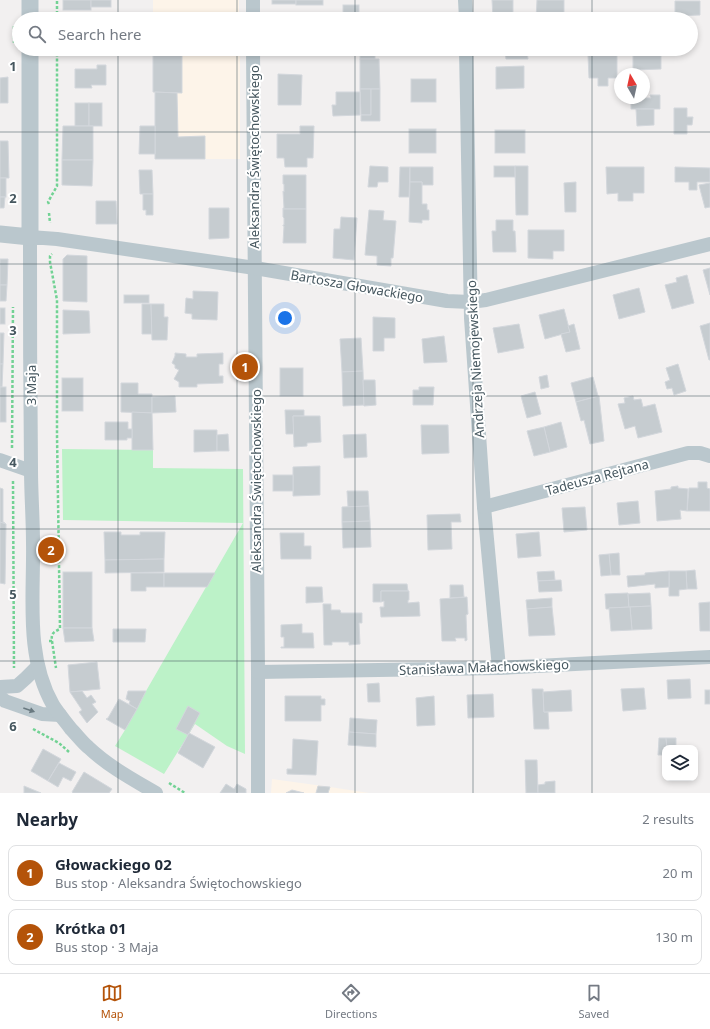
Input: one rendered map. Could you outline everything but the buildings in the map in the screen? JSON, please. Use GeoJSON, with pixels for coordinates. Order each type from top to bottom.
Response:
{"type":"FeatureCollection","features":[{"type":"Feature","properties":{"kind":"street"},"geometry":{"type":"LineString","coordinates":[[30,0],[30,12]]}},
{"type":"Feature","properties":{"kind":"street"},"geometry":{"type":"LineString","coordinates":[[253,0],[253,12]]}},
{"type":"Feature","properties":{"kind":"street"},"geometry":{"type":"LineString","coordinates":[[465,0],[466,12]]}},
{"type":"Feature","properties":{"kind":"street","name":"3 Maja"},"geometry":{"type":"LineString","coordinates":[[30,56],[31,471],[34,642],[38,666],[46,692],[53,704],[60,715],[86,746],[116,769],[156,793]]}},
{"type":"Feature","properties":{"kind":"street","name":"Aleksandra Świętochowskiego"},"geometry":{"type":"LineString","coordinates":[[253,56],[258,793]]}},
{"type":"Feature","properties":{"kind":"street","name":"Andrzeja Niemojewskiego"},"geometry":{"type":"LineString","coordinates":[[466,56],[470,302],[484,507],[499,668]]}},
{"type":"Feature","properties":{"kind":"street","name":"Bartosza Głowackiego"},"geometry":{"type":"LineString","coordinates":[[0,234],[58,239],[255,268],[447,302],[486,300],[710,244]]}},
{"type":"Feature","properties":{"kind":"street","name":"Tadeusza Rejtana"},"geometry":{"type":"LineString","coordinates":[[484,507],[688,453],[700,453],[710,456]]}},
{"type":"Feature","properties":{"kind":"street"},"geometry":{"type":"LineString","coordinates":[[0,460],[31,471]]}},
{"type":"Feature","properties":{"kind":"street","name":"Stanisława Małachowskiego"},"geometry":{"type":"LineString","coordinates":[[258,672],[499,668],[710,657]]}},
{"type":"Feature","properties":{"kind":"street"},"geometry":{"type":"LineString","coordinates":[[0,687],[18,686],[38,666]]}},
{"type":"Feature","properties":{"kind":"street"},"geometry":{"type":"LineString","coordinates":[[0,697],[5,702],[42,714],[60,715]]}},
{"type":"Feature","properties":{"kind":"path"},"geometry":{"type":"LineString","coordinates":[[57,0],[57,12]]}},
{"type":"Feature","properties":{"kind":"path"},"geometry":{"type":"LineString","coordinates":[[48,202],[57,186],[57,56]]}},
{"type":"Feature","properties":{"kind":"path"},"geometry":{"type":"LineString","coordinates":[[50,262],[57,300],[57,435],[60,629],[54,632],[51,636],[57,670]]}},
{"type":"Feature","properties":{"kind":"path"},"geometry":{"type":"LineString","coordinates":[[14,642],[52,641]]}},
{"type":"Feature","properties":{"kind":"path"},"geometry":{"type":"LineString","coordinates":[[33,729],[59,743],[71,753]]}},
{"type":"Feature","properties":{"kind":"path"},"geometry":{"type":"LineString","coordinates":[[164,781],[185,793]]}},
{"type":"Feature","properties":{"kind":"shaded area"},"geometry":{"type":"Polygon","coordinates":[[[153,0],[239,0],[239,12],[153,12],[153,0]]]}},
{"type":"Feature","properties":{"kind":"shaded area"},"geometry":{"type":"Polygon","coordinates":[[[153,56],[240,56],[240,159],[155,159],[155,93],[153,92],[153,56]]]}},
{"type":"Feature","properties":{"kind":"shaded area"},"geometry":{"type":"Polygon","coordinates":[[[272,779],[330,787],[369,793],[271,793],[272,779]]]}},
{"type":"Feature","properties":{"kind":"green space"},"geometry":{"type":"Polygon","coordinates":[[[62,449],[153,450],[153,468],[243,469],[245,754],[227,746],[195,724],[164,774],[115,746],[243,523],[63,520],[62,449]]]}},
{"type":"Feature","properties":{"kind":"place","name":"Głowackiego 02"},"geometry":{"type":"Point","coordinates":[245,367]}},
{"type":"Feature","properties":{"kind":"place","name":"Krótka 01"},"geometry":{"type":"Point","coordinates":[51,550]}}]}
